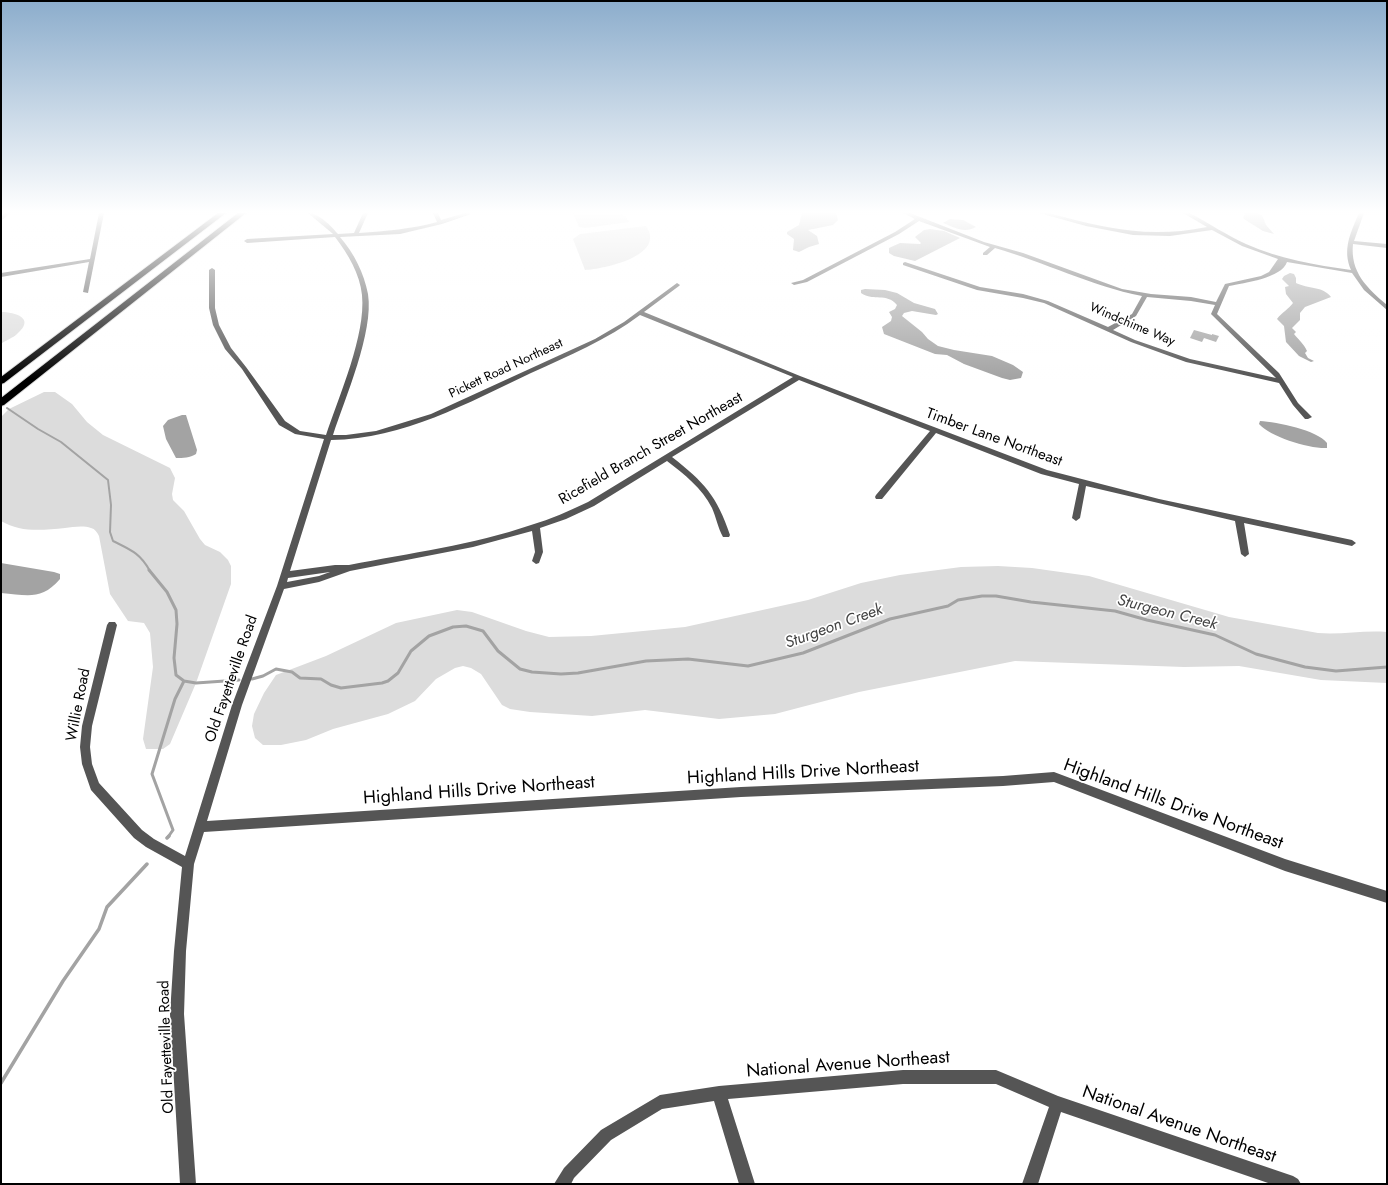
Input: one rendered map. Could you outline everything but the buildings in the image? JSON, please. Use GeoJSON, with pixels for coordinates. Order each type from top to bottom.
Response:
{"type":"FeatureCollection","features":[{"type":"Feature","properties":{"kind":"highway"},"geometry":{"type":"LineString","coordinates":[[1,381],[150,268]]}},
{"type":"Feature","properties":{"kind":"highway"},"geometry":{"type":"LineString","coordinates":[[1,403],[173,268]]}},
{"type":"Feature","properties":{"kind":"street"},"geometry":{"type":"LineString","coordinates":[[1,275],[42,268]]}},
{"type":"Feature","properties":{"kind":"street"},"geometry":{"type":"LineString","coordinates":[[86,292],[91,268]]}},
{"type":"Feature","properties":{"kind":"street","name":"Old Fayetteville Road"},"geometry":{"type":"LineString","coordinates":[[188,1184],[178,1014],[180,952],[188,864],[237,705],[281,586],[363,331],[366,310],[365,295],[358,268]]}},
{"type":"Feature","properties":{"kind":"street"},"geometry":{"type":"LineString","coordinates":[[794,283],[806,281],[830,268]]}},
{"type":"Feature","properties":{"kind":"street","name":"Windchime Way"},"geometry":{"type":"LineString","coordinates":[[918,268],[979,289],[1024,296],[1046,302],[1146,346],[1188,361],[1283,382]]}},
{"type":"Feature","properties":{"kind":"street"},"geometry":{"type":"LineString","coordinates":[[1062,268],[1115,288],[1144,295],[1191,299],[1218,304]]}},
{"type":"Feature","properties":{"kind":"street"},"geometry":{"type":"LineString","coordinates":[[1281,268],[1253,280],[1229,284],[1226,286],[1214,312],[1214,316],[1272,368],[1283,382],[1295,404],[1308,417]]}},
{"type":"Feature","properties":{"kind":"street"},"geometry":{"type":"LineString","coordinates":[[1334,268],[1354,272]]}},
{"type":"Feature","properties":{"kind":"street"},"geometry":{"type":"LineString","coordinates":[[1353,268],[1367,291],[1387,308]]}},
{"type":"Feature","properties":{"kind":"street","name":"Pickett Road Northeast"},"geometry":{"type":"LineString","coordinates":[[212,270],[212,308],[215,320],[228,349],[244,368],[282,423],[289,429],[302,434],[329,438],[351,438],[374,434],[434,416],[597,340],[640,313],[677,285]]}},
{"type":"Feature","properties":{"kind":"street"},"geometry":{"type":"LineString","coordinates":[[1108,330],[1134,315],[1144,295]]}},
{"type":"Feature","properties":{"kind":"street","name":"Timber Lane Northeast"},"geometry":{"type":"LineString","coordinates":[[640,313],[798,377],[1044,472],[1083,483],[1239,519],[1352,543]]}},
{"type":"Feature","properties":{"kind":"street","name":"Ricefield Branch Street Northeast"},"geometry":{"type":"LineString","coordinates":[[281,586],[319,579],[349,568],[485,540],[536,527],[575,512],[591,504],[798,377]]}},
{"type":"Feature","properties":{"kind":"street"},"geometry":{"type":"LineString","coordinates":[[879,497],[936,430]]}},
{"type":"Feature","properties":{"kind":"street"},"geometry":{"type":"LineString","coordinates":[[667,457],[695,478],[706,490],[714,502],[726,535]]}},
{"type":"Feature","properties":{"kind":"street"},"geometry":{"type":"LineString","coordinates":[[1076,518],[1083,483]]}},
{"type":"Feature","properties":{"kind":"street"},"geometry":{"type":"LineString","coordinates":[[1239,519],[1245,554]]}},
{"type":"Feature","properties":{"kind":"street"},"geometry":{"type":"LineString","coordinates":[[536,527],[538,552],[536,561]]}},
{"type":"Feature","properties":{"kind":"street","name":"Ricefield Branch Street Northeast"},"geometry":{"type":"LineString","coordinates":[[284,575],[335,568],[349,568]]}},
{"type":"Feature","properties":{"kind":"street","name":"Willie Road"},"geometry":{"type":"LineString","coordinates":[[112,626],[87,726],[84,747],[87,764],[95,786],[138,834],[150,843],[188,864]]}},
{"type":"Feature","properties":{"kind":"street","name":"Highland Hills Drive Northeast"},"geometry":{"type":"LineString","coordinates":[[200,827],[741,792],[1003,781],[1054,777],[1285,865],[1387,897]]}},
{"type":"Feature","properties":{"kind":"street","name":"National Avenue Northeast"},"geometry":{"type":"LineString","coordinates":[[562,1184],[569,1173],[606,1134],[660,1102],[719,1093],[903,1077],[996,1077],[1057,1103],[1293,1184]]}},
{"type":"Feature","properties":{"kind":"street"},"geometry":{"type":"LineString","coordinates":[[719,1093],[747,1184]]}},
{"type":"Feature","properties":{"kind":"street"},"geometry":{"type":"LineString","coordinates":[[1030,1184],[1057,1103]]}},
{"type":"Feature","properties":{"kind":"shaded area"},"geometry":{"type":"Polygon","coordinates":[[[584,268],[598,268],[594,269],[585,270],[584,268]]]}},
{"type":"Feature","properties":{"kind":"shaded area"},"geometry":{"type":"Polygon","coordinates":[[[1290,273],[1294,274],[1296,283],[1320,289],[1328,293],[1331,297],[1305,307],[1300,313],[1300,320],[1292,328],[1296,332],[1294,334],[1306,349],[1307,351],[1305,353],[1308,358],[1314,361],[1311,362],[1299,356],[1286,342],[1284,326],[1277,319],[1293,303],[1286,294],[1285,287],[1289,286],[1282,279],[1290,273]]]}},
{"type":"Feature","properties":{"kind":"shaded area"},"geometry":{"type":"Polygon","coordinates":[[[861,290],[885,290],[897,293],[914,303],[935,309],[938,314],[936,315],[912,311],[904,313],[902,316],[938,346],[992,356],[1013,365],[1023,372],[1021,378],[1010,380],[1002,378],[964,364],[947,355],[935,354],[884,334],[882,327],[891,321],[892,317],[889,312],[895,309],[897,305],[889,299],[866,296],[861,293],[861,290]]]}},
{"type":"Feature","properties":{"kind":"shaded area"},"geometry":{"type":"Polygon","coordinates":[[[1,312],[12,313],[21,317],[24,320],[24,324],[15,335],[1,344],[1,312]]]}},
{"type":"Feature","properties":{"kind":"shaded area"},"geometry":{"type":"Polygon","coordinates":[[[1194,330],[1219,336],[1216,342],[1204,338],[1202,342],[1190,338],[1194,330]]]}},
{"type":"Feature","properties":{"kind":"shaded area"},"geometry":{"type":"Polygon","coordinates":[[[44,392],[55,392],[72,404],[87,422],[103,435],[170,468],[175,478],[172,494],[173,500],[184,511],[205,545],[220,552],[228,560],[231,566],[231,584],[196,683],[170,744],[163,749],[146,749],[143,739],[153,667],[150,633],[144,623],[128,621],[110,594],[97,532],[92,528],[81,526],[32,530],[9,525],[1,521],[1,417],[9,409],[44,392]]]}},
{"type":"Feature","properties":{"kind":"shaded area"},"geometry":{"type":"Polygon","coordinates":[[[186,415],[197,450],[196,454],[191,456],[176,458],[166,439],[163,426],[168,420],[186,415]]]}},
{"type":"Feature","properties":{"kind":"shaded area"},"geometry":{"type":"Polygon","coordinates":[[[1260,421],[1286,425],[1315,434],[1327,443],[1327,448],[1301,444],[1281,438],[1264,429],[1259,424],[1260,421]]]}},
{"type":"Feature","properties":{"kind":"shaded area"},"geometry":{"type":"Polygon","coordinates":[[[1,563],[54,572],[60,574],[60,579],[53,586],[40,594],[26,595],[1,593],[1,563]]]}},
{"type":"Feature","properties":{"kind":"shaded area"},"geometry":{"type":"Polygon","coordinates":[[[998,566],[1032,568],[1089,576],[1229,617],[1318,633],[1387,632],[1387,683],[1321,680],[1239,666],[1184,667],[1015,661],[859,692],[775,714],[719,719],[645,710],[592,716],[530,712],[510,709],[502,705],[481,674],[471,668],[463,666],[455,668],[436,679],[415,701],[388,714],[333,729],[306,740],[281,745],[263,745],[255,738],[252,726],[254,714],[264,693],[276,675],[326,656],[396,623],[457,610],[472,612],[526,631],[549,637],[591,636],[685,627],[808,600],[861,583],[900,575],[961,567],[998,566]]]}},
{"type":"Feature","properties":{"kind":"waterway","name":"Sturgeon Creek"},"geometry":{"type":"LineString","coordinates":[[7,408],[38,429],[61,442],[108,480],[111,505],[110,532],[113,541],[139,556],[150,571]]}},
{"type":"Feature","properties":{"kind":"waterway","name":"Sturgeon Creek"},"geometry":{"type":"LineString","coordinates":[[149,570],[167,592],[176,610],[177,624],[174,658],[176,675],[184,681]]}},
{"type":"Feature","properties":{"kind":"waterway","name":"Sturgeon Creek"},"geometry":{"type":"LineString","coordinates":[[252,679],[263,676],[276,669],[292,672],[300,678],[321,679],[331,685],[341,688],[382,683],[388,681],[398,673],[411,651],[429,636],[453,627],[466,626],[483,631],[498,651],[520,669],[532,672],[561,674],[578,673],[646,661],[688,659],[748,666],[803,653],[890,619],[948,606],[958,600],[982,596],[996,596],[1031,602],[1115,611],[1147,620],[1215,635],[1256,654],[1305,667],[1336,671],[1387,667]]}},
{"type":"Feature","properties":{"kind":"waterway","name":"Sturgeon Creek"},"geometry":{"type":"LineString","coordinates":[[184,681],[196,683],[239,680]]}},
{"type":"Feature","properties":{"kind":"waterway"},"geometry":{"type":"LineString","coordinates":[[168,837],[173,830],[152,774],[175,699],[184,681]]}},
{"type":"Feature","properties":{"kind":"waterway"},"geometry":{"type":"LineString","coordinates":[[1,1083],[63,981],[99,929],[107,907],[147,864]]}}]}
